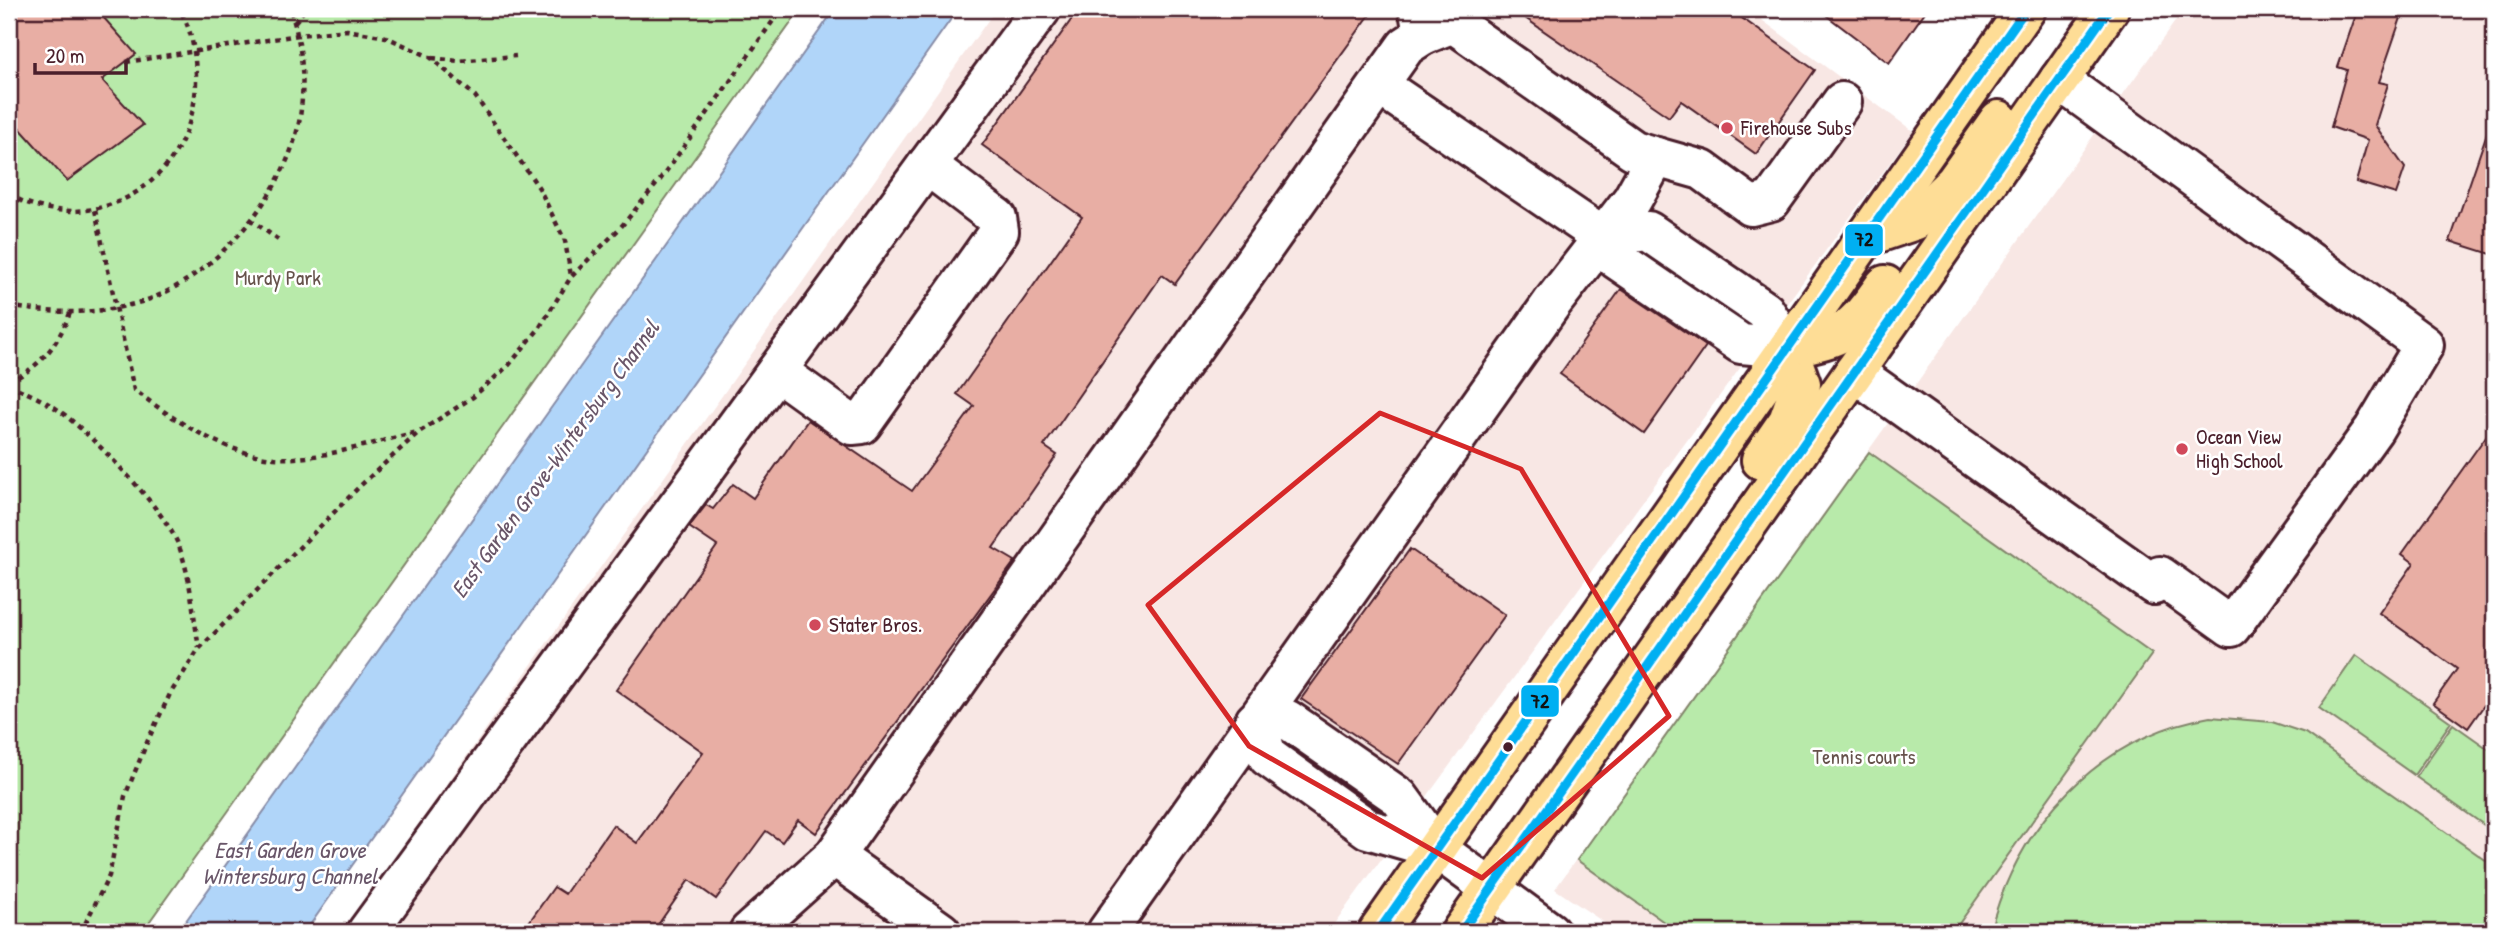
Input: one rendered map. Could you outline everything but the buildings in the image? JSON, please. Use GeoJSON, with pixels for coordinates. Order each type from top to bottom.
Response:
{"type":"FeatureCollection","features":[{"type":"Feature","properties":{"kind":"main road"},"geometry":{"type":"LineString","coordinates":[[1378,932],[2026,9]]}},
{"type":"Feature","properties":{"kind":"main road"},"geometry":{"type":"LineString","coordinates":[[2059,80],[2054,49],[2080,9]]}},
{"type":"Feature","properties":{"kind":"main road"},"geometry":{"type":"LineString","coordinates":[[1461,932],[2109,9]]}},
{"type":"Feature","properties":{"kind":"main road"},"geometry":{"type":"LineString","coordinates":[[1866,237],[1916,220],[1955,182],[2003,115],[2059,80]]}},
{"type":"Feature","properties":{"kind":"main road"},"geometry":{"type":"LineString","coordinates":[[1788,348],[1835,338],[1858,323],[1913,248],[1960,222]]}},
{"type":"Feature","properties":{"kind":"main road"},"geometry":{"type":"LineString","coordinates":[[1720,564],[1731,503],[1788,421],[1801,383],[1788,348]]}},
{"type":"Feature","properties":{"kind":"lane"},"geometry":{"type":"LineString","coordinates":[[367,932],[1041,9]]}},
{"type":"Feature","properties":{"kind":"lane"},"geometry":{"type":"LineString","coordinates":[[749,932],[834,856],[1379,85],[1420,22],[1453,23],[1633,150],[1703,170],[1751,206],[1771,201],[1842,102]]}},
{"type":"Feature","properties":{"kind":"lane"},"geometry":{"type":"LineString","coordinates":[[1854,372],[2154,585],[2160,576],[2231,627],[2374,429],[2424,345],[2059,80]]}},
{"type":"Feature","properties":{"kind":"lane"},"geometry":{"type":"LineString","coordinates":[[1379,85],[1603,237],[1648,231],[1765,311],[1788,348]]}},
{"type":"Feature","properties":{"kind":"lane"},"geometry":{"type":"LineString","coordinates":[[1107,932],[1552,303],[1632,200],[1656,157]]}},
{"type":"Feature","properties":{"kind":"lane"},"geometry":{"type":"LineString","coordinates":[[777,371],[852,425],[862,424],[999,231],[997,218],[927,165]]}},
{"type":"Feature","properties":{"kind":"lane"},"geometry":{"type":"LineString","coordinates":[[1255,722],[1268,757],[1368,829],[1437,849],[1550,932]]}},
{"type":"Feature","properties":{"kind":"lane"},"geometry":{"type":"LineString","coordinates":[[834,856],[929,929]]}},
{"type":"Feature","properties":{"kind":"path"},"geometry":{"type":"LineString","coordinates":[[9,195],[48,209],[73,212],[95,209],[134,194],[154,180],[173,159],[191,123],[196,92],[195,51],[179,9]]}},
{"type":"Feature","properties":{"kind":"path"},"geometry":{"type":"LineString","coordinates":[[9,306],[70,313],[117,307],[141,302],[169,290],[208,267],[250,219],[281,174],[294,141],[301,112],[303,78],[299,34],[290,9]]}},
{"type":"Feature","properties":{"kind":"path"},"geometry":{"type":"LineString","coordinates":[[295,23],[305,9]]}},
{"type":"Feature","properties":{"kind":"path"},"geometry":{"type":"LineString","coordinates":[[81,932],[109,876],[125,796],[148,740],[170,694],[199,649],[341,505],[419,432],[473,397],[509,365],[538,330],[571,277],[620,228],[660,180],[780,11],[778,9]]}},
{"type":"Feature","properties":{"kind":"path"},"geometry":{"type":"LineString","coordinates":[[126,62],[299,34],[347,30],[386,37],[432,58],[475,96],[539,188],[565,240],[571,277]]}},
{"type":"Feature","properties":{"kind":"path"},"geometry":{"type":"LineString","coordinates":[[432,58],[458,61],[516,57]]}},
{"type":"Feature","properties":{"kind":"path"},"geometry":{"type":"LineString","coordinates":[[95,209],[134,390],[180,424],[242,451],[275,458],[315,455],[419,432]]}},
{"type":"Feature","properties":{"kind":"path"},"geometry":{"type":"LineString","coordinates":[[250,219],[281,242]]}},
{"type":"Feature","properties":{"kind":"path"},"geometry":{"type":"LineString","coordinates":[[9,384],[31,371],[59,342],[70,313]]}},
{"type":"Feature","properties":{"kind":"path"},"geometry":{"type":"LineString","coordinates":[[9,384],[36,396],[65,414],[111,458],[146,498],[177,541],[188,576],[199,649]]}},
{"type":"Feature","properties":{"kind":"highlighted area"},"geometry":{"type":"Polygon","coordinates":[[[1380,413],[1521,469],[1669,716],[1482,878],[1249,746],[1148,605],[1380,413]]]}},
{"type":"Feature","properties":{"kind":"shaded area"},"geometry":{"type":"Polygon","coordinates":[[[996,9],[1747,9],[1913,131],[1328,932],[342,932],[996,9]]]}},
{"type":"Feature","properties":{"kind":"shaded area","name":"Ocean View High School"},"geometry":{"type":"Polygon","coordinates":[[[2184,9],[2494,9],[2494,932],[1618,932],[1555,889],[2184,9]]]}},
{"type":"Feature","properties":{"kind":"green space","name":"Murdy Park"},"geometry":{"type":"Polygon","coordinates":[[[9,9],[801,9],[142,932],[15,932],[9,928],[9,9]]]}},
{"type":"Feature","properties":{"kind":"green space","name":"Tennis courts"},"geometry":{"type":"Polygon","coordinates":[[[1869,452],[2152,654],[1953,932],[1678,932],[1577,860],[1869,452]]]}},
{"type":"Feature","properties":{"kind":"green space"},"geometry":{"type":"Polygon","coordinates":[[[2356,655],[2451,722],[2414,775],[2319,708],[2356,655]]]}},
{"type":"Feature","properties":{"kind":"green space"},"geometry":{"type":"Polygon","coordinates":[[[2210,717],[2272,722],[2305,733],[2494,866],[2494,932],[1990,932],[2003,893],[2020,856],[2042,822],[2068,792],[2099,765],[2133,744],[2170,727],[2210,717]]]}},
{"type":"Feature","properties":{"kind":"green space"},"geometry":{"type":"Polygon","coordinates":[[[2453,724],[2494,753],[2494,832],[2416,777],[2453,724]]]}},
{"type":"Feature","properties":{"kind":"water","name":"East Garden Grove Wintersburg Channel"},"geometry":{"type":"Polygon","coordinates":[[[835,9],[958,9],[305,932],[178,932],[835,9]]]}},
{"type":"Feature","properties":{"kind":"transit line","name":"72"},"geometry":{"type":"LineString","coordinates":[[1378,932],[2026,9]]}},
{"type":"Feature","properties":{"kind":"transit line","name":"72"},"geometry":{"type":"LineString","coordinates":[[1461,932],[2109,9]]}},
{"type":"Feature","properties":{"kind":"place","name":"Firehouse Subs"},"geometry":{"type":"Point","coordinates":[1727,128]}},
{"type":"Feature","properties":{"kind":"place","name":"Ocean View High School"},"geometry":{"type":"Point","coordinates":[2182,449]}},
{"type":"Feature","properties":{"kind":"place","name":"Stater Bros."},"geometry":{"type":"Point","coordinates":[815,625]}},
{"type":"Feature","properties":{"kind":"water label","name":"East Garden Grove-Wintersburg Channel"},"geometry":{"type":"Point","coordinates":[555,459]}}]}
